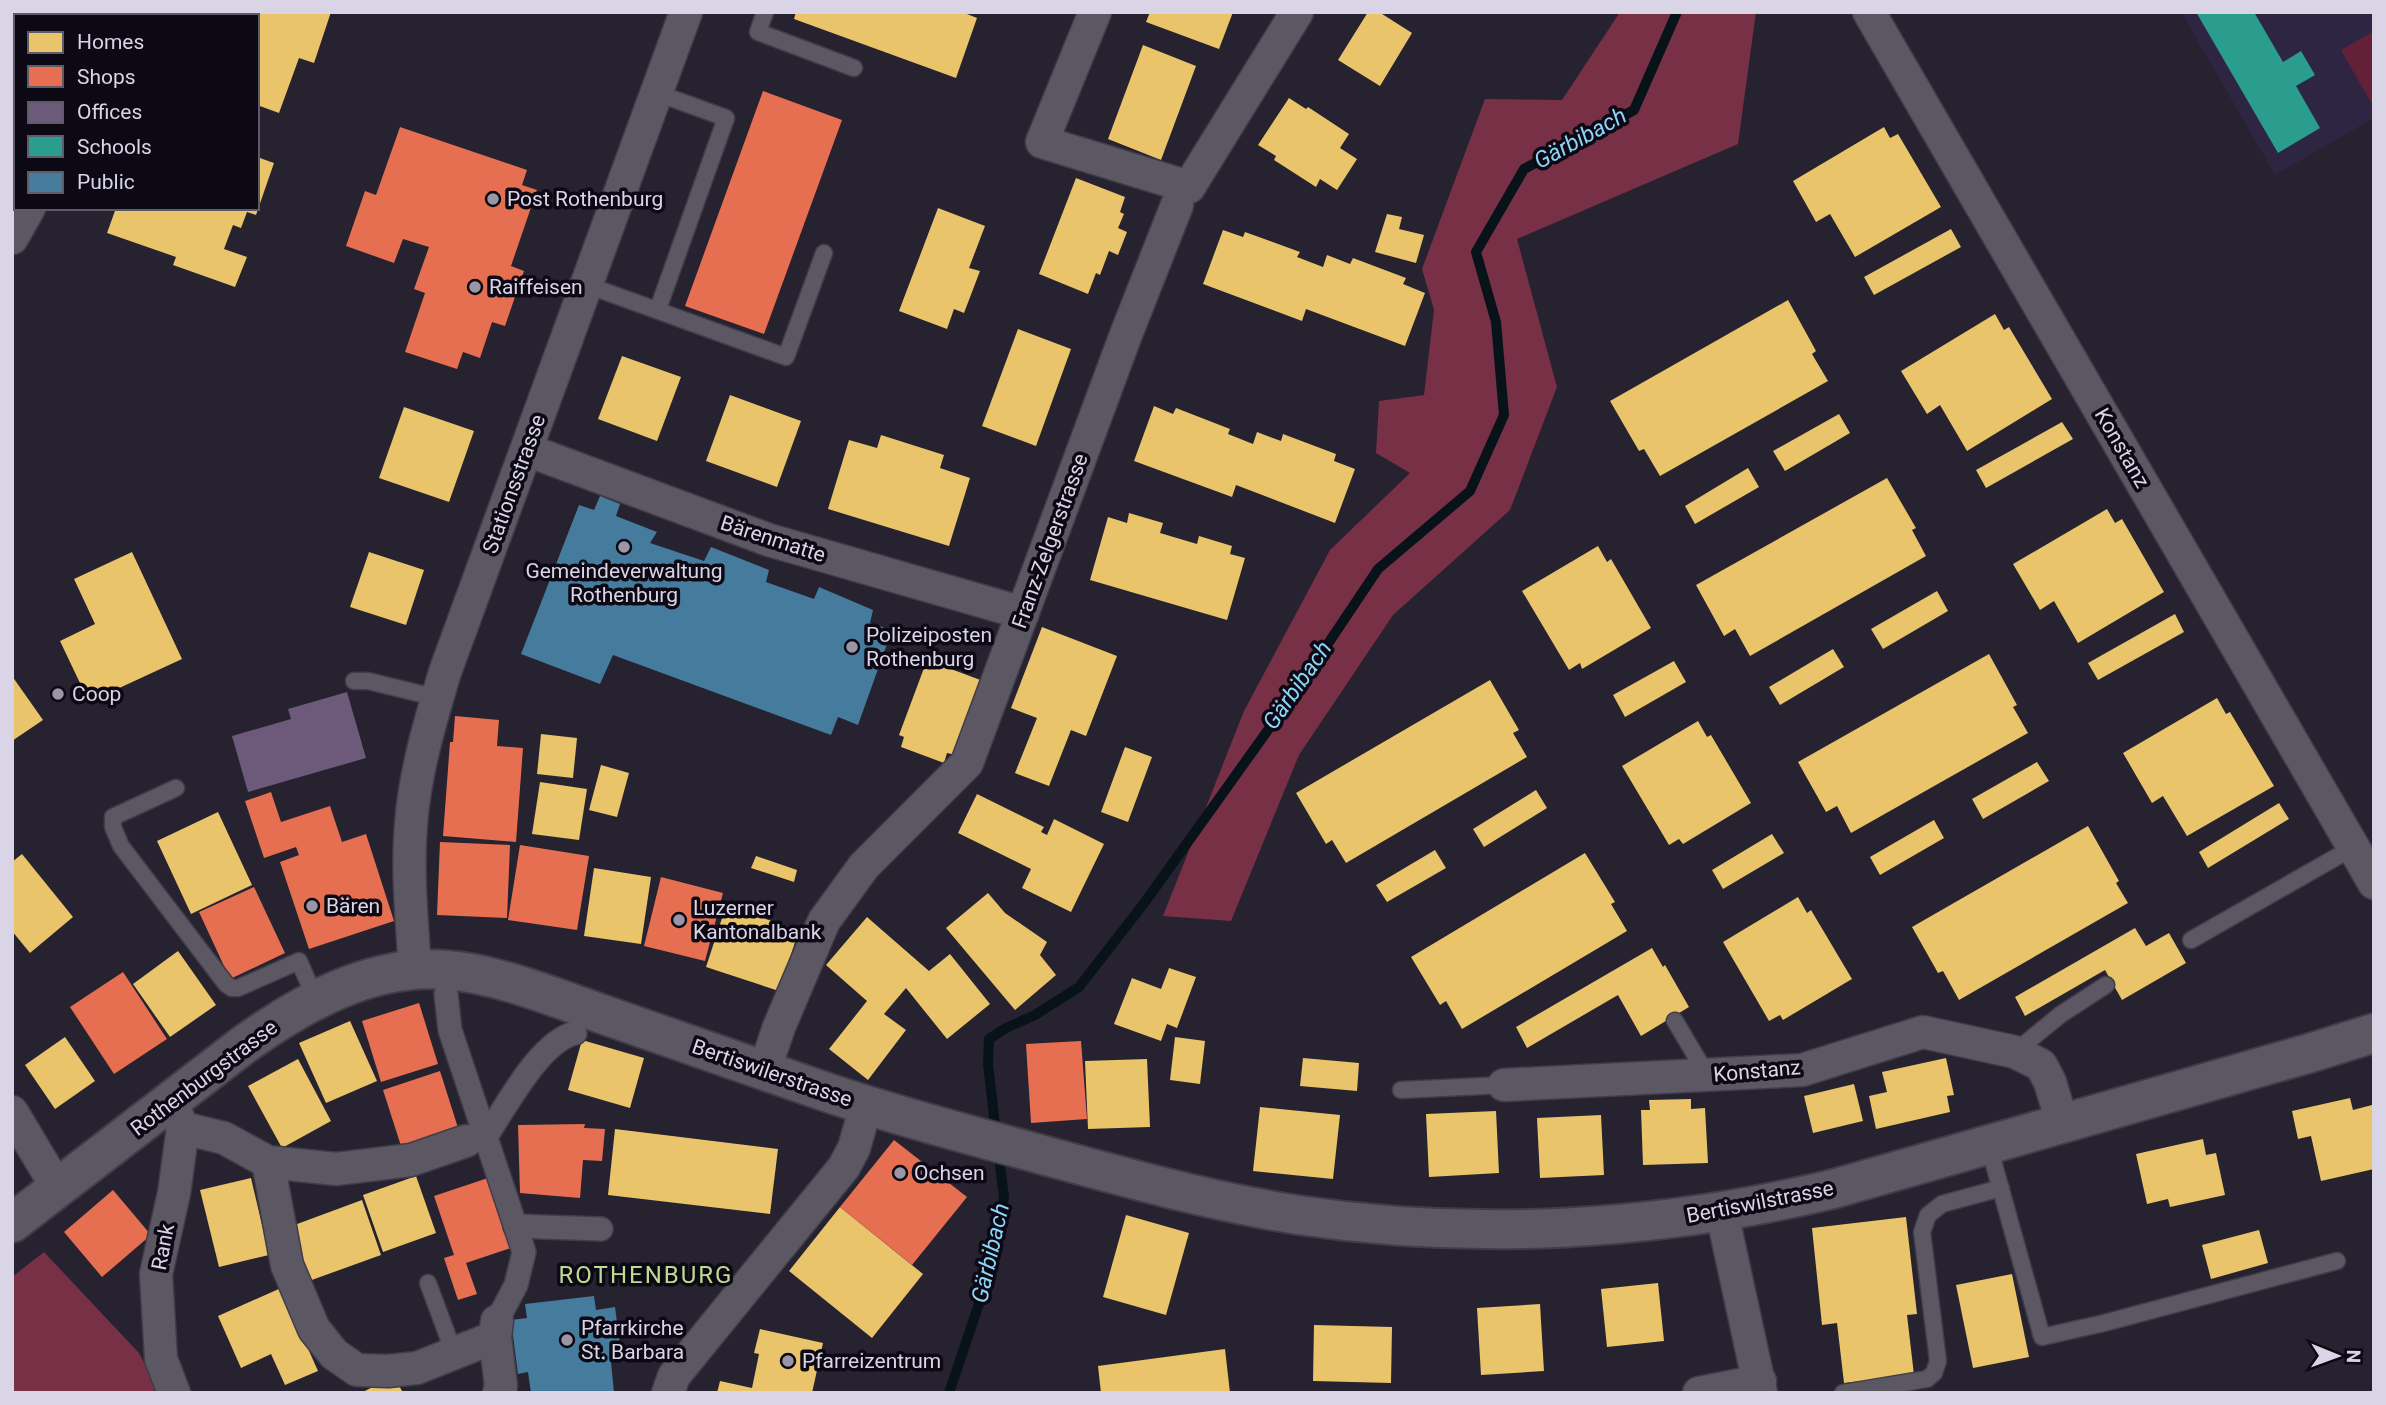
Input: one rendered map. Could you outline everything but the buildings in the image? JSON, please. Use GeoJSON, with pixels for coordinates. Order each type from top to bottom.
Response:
{"type":"FeatureCollection","features":[{"type":"Feature","properties":{"kind":"main road","name":"Bertiswilerstrasse"},"geometry":{"type":"LineString","coordinates":[[415,970],[465,972],[527,989],[866,1105],[1125,1178]]}},
{"type":"Feature","properties":{"kind":"main road","name":"Rothenburgstrasse"},"geometry":{"type":"LineString","coordinates":[[20,1217],[58,1189],[177,1115],[262,1031],[316,1000],[362,981],[415,970]]}},
{"type":"Feature","properties":{"kind":"main road","name":"Bertiswilstrasse"},"geometry":{"type":"LineString","coordinates":[[1125,1178],[1282,1212],[1399,1226],[1526,1229],[1635,1223],[1722,1213],[1833,1189],[2374,1033]]}},
{"type":"Feature","properties":{"kind":"street","name":"Stationsstrasse"},"geometry":{"type":"LineString","coordinates":[[415,970],[410,882],[411,826],[421,758],[438,698],[686,12]]}},
{"type":"Feature","properties":{"kind":"street"},"geometry":{"type":"LineString","coordinates":[[1095,12],[1042,142],[1183,196]]}},
{"type":"Feature","properties":{"kind":"street","name":"Franz-Zelgerstrasse"},"geometry":{"type":"LineString","coordinates":[[764,1071],[779,1027],[824,921],[864,866],[967,763],[1125,337],[1183,196],[1297,12]]}},
{"type":"Feature","properties":{"kind":"street","name":"Konstanz"},"geometry":{"type":"LineString","coordinates":[[1870,12],[2374,883]]}},
{"type":"Feature","properties":{"kind":"street"},"geometry":{"type":"LineString","coordinates":[[12,238],[28,210]]}},
{"type":"Feature","properties":{"kind":"street","name":"Bärenmatte"},"geometry":{"type":"LineString","coordinates":[[527,450],[769,540],[1023,612]]}},
{"type":"Feature","properties":{"kind":"street"},"geometry":{"type":"LineString","coordinates":[[450,1007],[450,1030],[476,1140],[524,1252],[516,1285],[496,1329],[501,1386],[499,1393]]}},
{"type":"Feature","properties":{"kind":"street"},"geometry":{"type":"LineString","coordinates":[[177,1115],[268,1162],[336,1169],[411,1160],[476,1140],[561,1032]]}},
{"type":"Feature","properties":{"kind":"street","name":"Konstanz"},"geometry":{"type":"LineString","coordinates":[[1504,1085],[1802,1070],[1923,1032],[2015,1052],[2041,1065],[2050,1082],[2063,1122]]}},
{"type":"Feature","properties":{"kind":"street"},"geometry":{"type":"LineString","coordinates":[[668,1393],[674,1376],[844,1167],[854,1148],[866,1105]]}},
{"type":"Feature","properties":{"kind":"street"},"geometry":{"type":"LineString","coordinates":[[12,1112],[58,1189]]}},
{"type":"Feature","properties":{"kind":"street","name":"Rank"},"geometry":{"type":"LineString","coordinates":[[174,1393],[161,1359],[156,1274],[174,1193],[177,1115]]}},
{"type":"Feature","properties":{"kind":"street"},"geometry":{"type":"LineString","coordinates":[[268,1162],[287,1265],[314,1329],[334,1354],[357,1370],[417,1368],[454,1353],[496,1329]]}},
{"type":"Feature","properties":{"kind":"street"},"geometry":{"type":"LineString","coordinates":[[1699,1393],[1761,1387],[1722,1213]]}},
{"type":"Feature","properties":{"kind":"street"},"geometry":{"type":"LineString","coordinates":[[515,1226],[601,1229]]}},
{"type":"Feature","properties":{"kind":"lane"},"geometry":{"type":"LineString","coordinates":[[765,12],[758,32],[854,68]]}},
{"type":"Feature","properties":{"kind":"lane"},"geometry":{"type":"LineString","coordinates":[[657,93],[726,118],[658,309]]}},
{"type":"Feature","properties":{"kind":"lane"},"geometry":{"type":"LineString","coordinates":[[587,285],[786,357],[824,253]]}},
{"type":"Feature","properties":{"kind":"lane"},"geometry":{"type":"LineString","coordinates":[[354,681],[368,681],[438,698]]}},
{"type":"Feature","properties":{"kind":"lane"},"geometry":{"type":"LineString","coordinates":[[176,788],[113,817],[113,827],[121,846],[226,984],[239,988],[299,961],[316,1000]]}},
{"type":"Feature","properties":{"kind":"lane"},"geometry":{"type":"LineString","coordinates":[[2191,940],[2354,847]]}},
{"type":"Feature","properties":{"kind":"lane"},"geometry":{"type":"LineString","coordinates":[[2015,1052],[2060,1015],[2106,985]]}},
{"type":"Feature","properties":{"kind":"lane"},"geometry":{"type":"LineString","coordinates":[[1675,1021],[1707,1075]]}},
{"type":"Feature","properties":{"kind":"lane","name":"Konstanz"},"geometry":{"type":"LineString","coordinates":[[1401,1090],[1504,1085]]}},
{"type":"Feature","properties":{"kind":"lane"},"geometry":{"type":"LineString","coordinates":[[1989,1143],[2042,1337],[2337,1261]]}},
{"type":"Feature","properties":{"kind":"lane"},"geometry":{"type":"LineString","coordinates":[[1843,1393],[1927,1379],[1934,1373],[1938,1361],[1922,1232],[1928,1215],[1942,1204],[2001,1188]]}},
{"type":"Feature","properties":{"kind":"lane"},"geometry":{"type":"LineString","coordinates":[[428,1283],[454,1353]]}},
{"type":"Feature","properties":{"kind":"shaded area"},"geometry":{"type":"Polygon","coordinates":[[[1620,12],[1756,12],[1738,144],[1517,239],[1557,387],[1510,510],[1393,615],[1299,755],[1231,921],[1163,916],[1244,711],[1330,550],[1410,473],[1376,453],[1379,401],[1424,395],[1434,310],[1422,269],[1485,99],[1562,100],[1620,12]]]}},
{"type":"Feature","properties":{"kind":"shaded area"},"geometry":{"type":"Polygon","coordinates":[[[2181,12],[2374,12],[2374,118],[2275,175],[2181,12]]]}},
{"type":"Feature","properties":{"kind":"shaded area"},"geometry":{"type":"Polygon","coordinates":[[[2374,31],[2374,108],[2341,50],[2374,31]]]}},
{"type":"Feature","properties":{"kind":"shaded area"},"geometry":{"type":"Polygon","coordinates":[[[44,1252],[139,1353],[160,1393],[12,1393],[12,1277],[44,1252]]]}},
{"type":"Feature","properties":{"kind":"waterway","name":"Gärbibach"},"geometry":{"type":"LineString","coordinates":[[996,1134],[988,1064],[989,1039],[1035,1015],[1079,987],[1145,902],[1303,681],[1378,569],[1470,491],[1504,415],[1496,322],[1476,252],[1524,169],[1634,110],[1677,12]]}},
{"type":"Feature","properties":{"kind":"waterway","name":"Gärbibach"},"geometry":{"type":"LineString","coordinates":[[949,1393],[987,1280],[1004,1197],[998,1150]]}},
{"type":"Feature","properties":{"kind":"place","name":"Post Rothenburg"},"geometry":{"type":"Point","coordinates":[493,199]}},
{"type":"Feature","properties":{"kind":"place","name":"Raiffeisen"},"geometry":{"type":"Point","coordinates":[475,287]}},
{"type":"Feature","properties":{"kind":"place","name":"Gemeindeverwaltung Rothenburg"},"geometry":{"type":"Point","coordinates":[624,547]}},
{"type":"Feature","properties":{"kind":"place","name":"Polizeiposten Rothenburg"},"geometry":{"type":"Point","coordinates":[852,647]}},
{"type":"Feature","properties":{"kind":"place","name":"Coop"},"geometry":{"type":"Point","coordinates":[58,694]}},
{"type":"Feature","properties":{"kind":"place","name":"Bären"},"geometry":{"type":"Point","coordinates":[312,906]}},
{"type":"Feature","properties":{"kind":"place","name":"Luzerner Kantonalbank"},"geometry":{"type":"Point","coordinates":[679,920]}},
{"type":"Feature","properties":{"kind":"place","name":"Ochsen"},"geometry":{"type":"Point","coordinates":[900,1173]}},
{"type":"Feature","properties":{"kind":"place","name":"Pfarrkirche St. Barbara"},"geometry":{"type":"Point","coordinates":[567,1340]}},
{"type":"Feature","properties":{"kind":"place","name":"Pfarreizentrum"},"geometry":{"type":"Point","coordinates":[788,1361]}},
{"type":"Feature","properties":{"kind":"district","name":"ROTHENBURG"},"geometry":{"type":"Point","coordinates":[646,1275]}}]}
